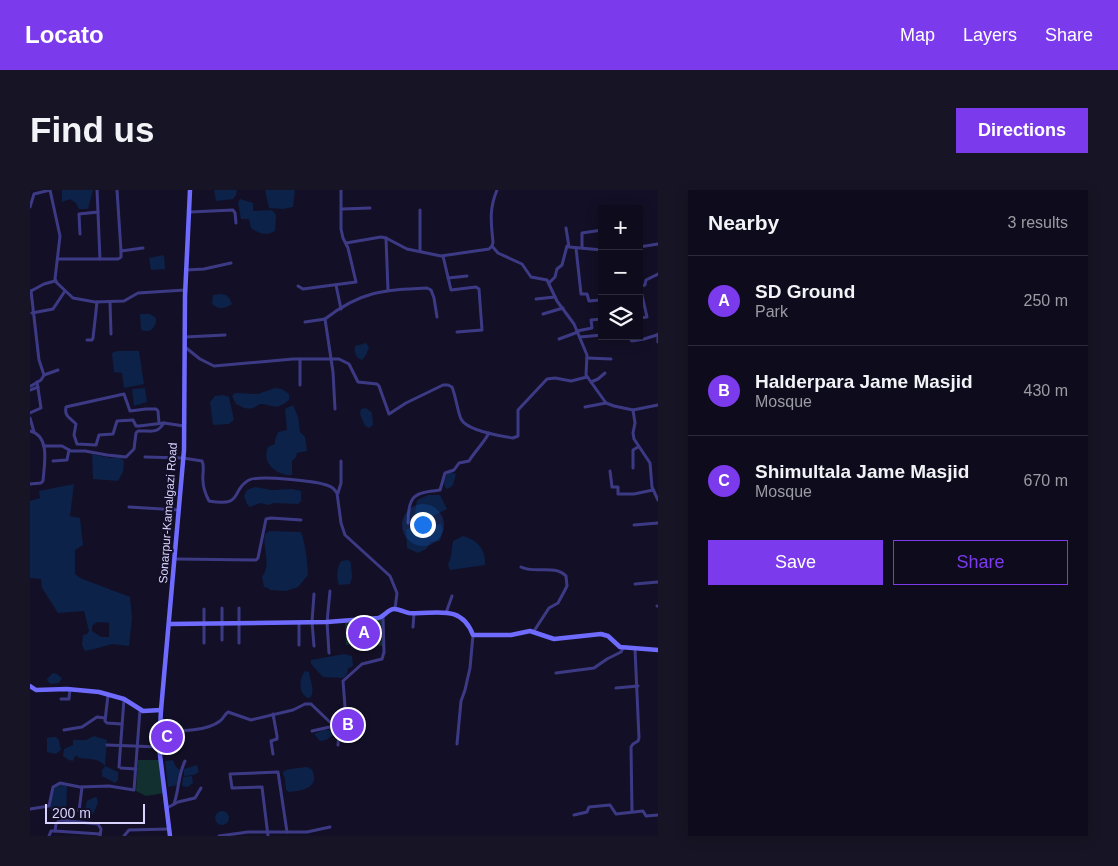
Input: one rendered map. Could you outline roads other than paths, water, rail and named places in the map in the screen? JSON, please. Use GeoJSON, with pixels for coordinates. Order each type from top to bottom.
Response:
{"type":"FeatureCollection","features":[{"type":"Feature","properties":{"kind":"street"},"geometry":{"type":"LineString","coordinates":[[30,207],[32,194],[50,190],[60,236],[56,281],[75,299],[97,302],[124,301],[138,293],[185,290]]}},
{"type":"Feature","properties":{"kind":"street"},"geometry":{"type":"LineString","coordinates":[[97,190],[100,259]]}},
{"type":"Feature","properties":{"kind":"street"},"geometry":{"type":"LineString","coordinates":[[59,259],[120,258],[117,190]]}},
{"type":"Feature","properties":{"kind":"street","name":"Sonarpur-Kamalgazi Road"},"geometry":{"type":"LineString","coordinates":[[170,836],[159,747],[183,458],[185,290],[190,190]]}},
{"type":"Feature","properties":{"kind":"street"},"geometry":{"type":"LineString","coordinates":[[298,286],[303,289],[356,282],[341,229],[341,190]]}},
{"type":"Feature","properties":{"kind":"street"},"geometry":{"type":"LineString","coordinates":[[498,190],[490,213],[492,246],[498,253],[522,264],[531,277],[544,279],[549,282],[555,297],[578,332],[587,358],[587,377],[606,403]]}},
{"type":"Feature","properties":{"kind":"street"},"geometry":{"type":"LineString","coordinates":[[342,209],[370,208]]}},
{"type":"Feature","properties":{"kind":"street"},"geometry":{"type":"LineString","coordinates":[[190,212],[233,210],[236,223]]}},
{"type":"Feature","properties":{"kind":"street"},"geometry":{"type":"LineString","coordinates":[[420,210],[420,251]]}},
{"type":"Feature","properties":{"kind":"street"},"geometry":{"type":"LineString","coordinates":[[80,234],[79,214],[98,212]]}},
{"type":"Feature","properties":{"kind":"street"},"geometry":{"type":"LineString","coordinates":[[549,282],[555,277],[557,269],[562,265],[568,245],[566,228]]}},
{"type":"Feature","properties":{"kind":"street"},"geometry":{"type":"LineString","coordinates":[[582,247],[582,233],[598,231]]}},
{"type":"Feature","properties":{"kind":"street"},"geometry":{"type":"LineString","coordinates":[[346,243],[386,238],[407,249],[443,256],[484,250],[492,246]]}},
{"type":"Feature","properties":{"kind":"street"},"geometry":{"type":"LineString","coordinates":[[386,238],[388,290]]}},
{"type":"Feature","properties":{"kind":"street"},"geometry":{"type":"LineString","coordinates":[[643,246],[658,244]]}},
{"type":"Feature","properties":{"kind":"street"},"geometry":{"type":"LineString","coordinates":[[568,245],[569,247],[598,249]]}},
{"type":"Feature","properties":{"kind":"street"},"geometry":{"type":"LineString","coordinates":[[120,251],[143,248]]}},
{"type":"Feature","properties":{"kind":"street"},"geometry":{"type":"LineString","coordinates":[[576,248],[581,294],[588,294],[589,301],[598,300]]}},
{"type":"Feature","properties":{"kind":"street"},"geometry":{"type":"LineString","coordinates":[[443,256],[451,290],[476,286],[479,289],[482,330],[457,332]]}},
{"type":"Feature","properties":{"kind":"street"},"geometry":{"type":"LineString","coordinates":[[186,270],[204,269],[231,263]]}},
{"type":"Feature","properties":{"kind":"street"},"geometry":{"type":"LineString","coordinates":[[643,286],[645,286],[646,280],[658,274]]}},
{"type":"Feature","properties":{"kind":"street"},"geometry":{"type":"LineString","coordinates":[[448,278],[467,276]]}},
{"type":"Feature","properties":{"kind":"street"},"geometry":{"type":"LineString","coordinates":[[44,375],[36,340],[30,291],[44,284],[56,281]]}},
{"type":"Feature","properties":{"kind":"street"},"geometry":{"type":"LineString","coordinates":[[336,285],[341,309]]}},
{"type":"Feature","properties":{"kind":"street"},"geometry":{"type":"LineString","coordinates":[[305,322],[325,320],[360,297],[388,290],[431,290],[437,317]]}},
{"type":"Feature","properties":{"kind":"street"},"geometry":{"type":"LineString","coordinates":[[32,314],[53,309],[65,291]]}},
{"type":"Feature","properties":{"kind":"street"},"geometry":{"type":"LineString","coordinates":[[536,300],[555,297]]}},
{"type":"Feature","properties":{"kind":"street"},"geometry":{"type":"LineString","coordinates":[[643,298],[648,317],[643,318]]}},
{"type":"Feature","properties":{"kind":"street"},"geometry":{"type":"LineString","coordinates":[[87,340],[92,340],[97,302]]}},
{"type":"Feature","properties":{"kind":"street"},"geometry":{"type":"LineString","coordinates":[[110,302],[111,334]]}},
{"type":"Feature","properties":{"kind":"street"},"geometry":{"type":"LineString","coordinates":[[544,314],[563,308]]}},
{"type":"Feature","properties":{"kind":"street"},"geometry":{"type":"LineString","coordinates":[[559,339],[592,328],[590,320],[598,319]]}},
{"type":"Feature","properties":{"kind":"street"},"geometry":{"type":"LineString","coordinates":[[325,320],[334,380],[335,409]]}},
{"type":"Feature","properties":{"kind":"street"},"geometry":{"type":"LineString","coordinates":[[631,340],[644,340],[657,334],[658,342]]}},
{"type":"Feature","properties":{"kind":"street"},"geometry":{"type":"LineString","coordinates":[[185,337],[225,335]]}},
{"type":"Feature","properties":{"kind":"street"},"geometry":{"type":"LineString","coordinates":[[580,337],[598,335]]}},
{"type":"Feature","properties":{"kind":"street"},"geometry":{"type":"LineString","coordinates":[[30,336],[36,340]]}},
{"type":"Feature","properties":{"kind":"street"},"geometry":{"type":"LineString","coordinates":[[185,347],[200,359],[214,366],[330,359],[346,362],[352,369],[358,382],[377,384],[379,386],[389,414],[414,398],[443,385],[448,385],[454,392],[464,424],[489,433],[513,438],[517,437],[518,410],[547,379],[555,378],[571,381],[587,377]]}},
{"type":"Feature","properties":{"kind":"street"},"geometry":{"type":"LineString","coordinates":[[587,358],[611,359]]}},
{"type":"Feature","properties":{"kind":"street"},"geometry":{"type":"LineString","coordinates":[[300,360],[300,385]]}},
{"type":"Feature","properties":{"kind":"street"},"geometry":{"type":"LineString","coordinates":[[30,413],[41,408],[38,385],[44,375],[58,370]]}},
{"type":"Feature","properties":{"kind":"street"},"geometry":{"type":"LineString","coordinates":[[591,382],[605,373]]}},
{"type":"Feature","properties":{"kind":"street"},"geometry":{"type":"LineString","coordinates":[[30,388],[38,385]]}},
{"type":"Feature","properties":{"kind":"street"},"geometry":{"type":"LineString","coordinates":[[131,420],[124,394],[66,407],[68,418],[76,424],[74,435],[77,444],[96,445],[99,435],[113,434],[117,421],[134,420],[136,426],[164,423],[184,426]]}},
{"type":"Feature","properties":{"kind":"street"},"geometry":{"type":"LineString","coordinates":[[586,407],[606,403],[633,410],[658,406]]}},
{"type":"Feature","properties":{"kind":"street"},"geometry":{"type":"LineString","coordinates":[[130,411],[156,409],[158,411],[159,423]]}},
{"type":"Feature","properties":{"kind":"street"},"geometry":{"type":"LineString","coordinates":[[633,410],[635,425],[633,436],[638,447],[650,463],[653,490],[658,500]]}},
{"type":"Feature","properties":{"kind":"street"},"geometry":{"type":"LineString","coordinates":[[30,418],[32,432],[40,437],[44,446],[43,481],[30,484]]}},
{"type":"Feature","properties":{"kind":"street"},"geometry":{"type":"LineString","coordinates":[[44,446],[62,446],[69,450],[85,450],[126,457],[134,449],[136,433],[138,431],[158,431],[164,423]]}},
{"type":"Feature","properties":{"kind":"street"},"geometry":{"type":"LineString","coordinates":[[408,522],[408,508],[411,500],[424,492],[440,490],[445,473],[454,470],[459,463],[469,461],[489,433]]}},
{"type":"Feature","properties":{"kind":"street"},"geometry":{"type":"LineString","coordinates":[[633,468],[633,450],[638,447]]}},
{"type":"Feature","properties":{"kind":"street"},"geometry":{"type":"LineString","coordinates":[[53,461],[67,460],[69,450]]}},
{"type":"Feature","properties":{"kind":"street"},"geometry":{"type":"LineString","coordinates":[[145,457],[202,460],[204,464],[203,481],[209,500],[227,502],[234,500],[243,484],[262,478],[318,483],[330,486],[337,493]]}},
{"type":"Feature","properties":{"kind":"street"},"geometry":{"type":"LineString","coordinates":[[341,461],[341,483],[337,493],[341,523],[345,535],[390,576],[397,593],[395,609]]}},
{"type":"Feature","properties":{"kind":"street"},"geometry":{"type":"LineString","coordinates":[[610,471],[612,487],[618,487],[618,494],[634,494],[653,490]]}},
{"type":"Feature","properties":{"kind":"street"},"geometry":{"type":"LineString","coordinates":[[129,507],[179,510]]}},
{"type":"Feature","properties":{"kind":"street"},"geometry":{"type":"LineString","coordinates":[[175,559],[256,560],[266,520],[271,518],[301,520]]}},
{"type":"Feature","properties":{"kind":"street"},"geometry":{"type":"LineString","coordinates":[[634,525],[658,523]]}},
{"type":"Feature","properties":{"kind":"street"},"geometry":{"type":"LineString","coordinates":[[521,567],[529,571],[543,569],[563,573],[566,576],[567,586],[565,590],[556,604],[548,608],[534,631]]}},
{"type":"Feature","properties":{"kind":"street"},"geometry":{"type":"LineString","coordinates":[[635,584],[658,582]]}},
{"type":"Feature","properties":{"kind":"street"},"geometry":{"type":"LineString","coordinates":[[329,654],[327,622],[330,591]]}},
{"type":"Feature","properties":{"kind":"street"},"geometry":{"type":"LineString","coordinates":[[314,594],[312,622],[314,646]]}},
{"type":"Feature","properties":{"kind":"street"},"geometry":{"type":"LineString","coordinates":[[446,613],[452,596]]}},
{"type":"Feature","properties":{"kind":"street"},"geometry":{"type":"LineString","coordinates":[[222,608],[222,640]]}},
{"type":"Feature","properties":{"kind":"street"},"geometry":{"type":"LineString","coordinates":[[239,608],[239,644]]}},
{"type":"Feature","properties":{"kind":"street"},"geometry":{"type":"LineString","coordinates":[[204,609],[204,643]]}},
{"type":"Feature","properties":{"kind":"street"},"geometry":{"type":"LineString","coordinates":[[169,624],[327,622],[383,617],[390,610],[395,609],[414,612],[446,613],[464,618],[468,622],[473,634],[470,668],[466,690],[461,701],[457,744]]}},
{"type":"Feature","properties":{"kind":"street"},"geometry":{"type":"LineString","coordinates":[[413,627],[414,612]]}},
{"type":"Feature","properties":{"kind":"street"},"geometry":{"type":"LineString","coordinates":[[338,745],[340,714],[345,707],[343,689],[345,679],[362,664],[379,661],[384,656],[383,617]]}},
{"type":"Feature","properties":{"kind":"street"},"geometry":{"type":"LineString","coordinates":[[298,622],[300,645]]}},
{"type":"Feature","properties":{"kind":"street"},"geometry":{"type":"LineString","coordinates":[[473,634],[507,635],[534,631],[541,636],[552,639],[605,634],[616,646],[658,650]]}},
{"type":"Feature","properties":{"kind":"street"},"geometry":{"type":"LineString","coordinates":[[556,673],[594,668],[622,652],[623,648]]}},
{"type":"Feature","properties":{"kind":"street"},"geometry":{"type":"LineString","coordinates":[[632,812],[631,747],[638,742],[639,738],[635,649]]}},
{"type":"Feature","properties":{"kind":"street"},"geometry":{"type":"LineString","coordinates":[[30,686],[36,690],[70,689],[108,694],[124,699],[140,710],[161,710]]}},
{"type":"Feature","properties":{"kind":"street"},"geometry":{"type":"LineString","coordinates":[[616,688],[638,686]]}},
{"type":"Feature","properties":{"kind":"street"},"geometry":{"type":"LineString","coordinates":[[61,700],[69,699],[70,689]]}},
{"type":"Feature","properties":{"kind":"street"},"geometry":{"type":"LineString","coordinates":[[108,694],[106,723],[122,724]]}},
{"type":"Feature","properties":{"kind":"street"},"geometry":{"type":"LineString","coordinates":[[124,699],[120,767],[136,769]]}},
{"type":"Feature","properties":{"kind":"street"},"geometry":{"type":"LineString","coordinates":[[160,731],[184,731],[209,727],[220,722],[228,712],[248,720],[293,710],[304,704],[311,704],[334,726]]}},
{"type":"Feature","properties":{"kind":"street"},"geometry":{"type":"LineString","coordinates":[[30,809],[49,806],[56,784],[62,783],[82,787],[108,786],[134,790],[140,710]]}},
{"type":"Feature","properties":{"kind":"street"},"geometry":{"type":"LineString","coordinates":[[273,714],[277,736],[276,739],[271,741],[274,754]]}},
{"type":"Feature","properties":{"kind":"street"},"geometry":{"type":"LineString","coordinates":[[64,730],[82,727],[96,717],[105,718]]}},
{"type":"Feature","properties":{"kind":"street"},"geometry":{"type":"LineString","coordinates":[[312,731],[339,726]]}},
{"type":"Feature","properties":{"kind":"street"},"geometry":{"type":"LineString","coordinates":[[107,745],[159,747]]}},
{"type":"Feature","properties":{"kind":"street"},"geometry":{"type":"LineString","coordinates":[[174,804],[180,771],[184,761]]}},
{"type":"Feature","properties":{"kind":"street"},"geometry":{"type":"LineString","coordinates":[[268,834],[262,786],[232,788],[230,774],[278,772],[287,832]]}},
{"type":"Feature","properties":{"kind":"street"},"geometry":{"type":"LineString","coordinates":[[78,811],[82,787]]}},
{"type":"Feature","properties":{"kind":"street"},"geometry":{"type":"LineString","coordinates":[[167,808],[195,798],[200,788]]}},
{"type":"Feature","properties":{"kind":"street"},"geometry":{"type":"LineString","coordinates":[[574,816],[587,812],[589,807],[610,805],[615,813],[643,811],[647,816],[658,815]]}},
{"type":"Feature","properties":{"kind":"street"},"geometry":{"type":"LineString","coordinates":[[49,836],[51,831],[100,835],[101,829],[98,824],[60,820],[56,824],[55,831]]}},
{"type":"Feature","properties":{"kind":"street"},"geometry":{"type":"LineString","coordinates":[[219,836],[242,832],[268,834],[306,832],[330,827]]}},
{"type":"Feature","properties":{"kind":"street"},"geometry":{"type":"LineString","coordinates":[[124,836],[129,830],[169,829]]}},
{"type":"Feature","properties":{"kind":"water"},"geometry":{"type":"Polygon","coordinates":[[[62,190],[93,190],[88,209],[79,209],[76,203],[70,199],[62,202],[62,190]]]}},
{"type":"Feature","properties":{"kind":"water"},"geometry":{"type":"Polygon","coordinates":[[[214,190],[237,190],[233,199],[216,201],[214,190]]]}},
{"type":"Feature","properties":{"kind":"water"},"geometry":{"type":"Polygon","coordinates":[[[265,190],[295,190],[293,207],[283,209],[269,208],[265,190]]]}},
{"type":"Feature","properties":{"kind":"water"},"geometry":{"type":"Polygon","coordinates":[[[240,199],[253,203],[253,211],[272,210],[276,215],[275,231],[266,234],[260,233],[251,228],[249,219],[241,219],[238,203],[240,199]]]}},
{"type":"Feature","properties":{"kind":"water"},"geometry":{"type":"Polygon","coordinates":[[[164,255],[165,269],[151,270],[149,258],[164,255]]]}},
{"type":"Feature","properties":{"kind":"water"},"geometry":{"type":"Polygon","coordinates":[[[213,295],[227,296],[232,304],[222,308],[212,304],[213,295]]]}},
{"type":"Feature","properties":{"kind":"water"},"geometry":{"type":"Polygon","coordinates":[[[140,314],[150,314],[156,318],[152,329],[147,331],[141,330],[140,314]]]}},
{"type":"Feature","properties":{"kind":"water"},"geometry":{"type":"Polygon","coordinates":[[[366,343],[369,347],[362,360],[356,354],[355,346],[366,343]]]}},
{"type":"Feature","properties":{"kind":"water"},"geometry":{"type":"Polygon","coordinates":[[[117,351],[139,351],[144,384],[124,388],[122,373],[114,372],[112,353],[117,351]]]}},
{"type":"Feature","properties":{"kind":"water"},"geometry":{"type":"Polygon","coordinates":[[[145,388],[147,402],[134,406],[132,389],[145,388]]]}},
{"type":"Feature","properties":{"kind":"water"},"geometry":{"type":"Polygon","coordinates":[[[275,388],[282,389],[289,394],[289,400],[279,406],[259,404],[250,409],[245,408],[236,404],[232,396],[235,393],[258,394],[275,388]]]}},
{"type":"Feature","properties":{"kind":"water"},"geometry":{"type":"Polygon","coordinates":[[[223,395],[229,397],[234,420],[229,424],[213,425],[210,402],[215,396],[223,395]]]}},
{"type":"Feature","properties":{"kind":"water"},"geometry":{"type":"Polygon","coordinates":[[[293,405],[298,417],[300,432],[305,437],[307,451],[297,453],[292,461],[292,475],[286,475],[272,467],[266,453],[268,447],[275,444],[278,432],[287,430],[285,409],[293,405]]]}},
{"type":"Feature","properties":{"kind":"water"},"geometry":{"type":"Polygon","coordinates":[[[366,408],[372,413],[373,425],[369,428],[365,426],[360,414],[361,409],[366,408]]]}},
{"type":"Feature","properties":{"kind":"water"},"geometry":{"type":"Polygon","coordinates":[[[92,454],[110,458],[120,457],[124,461],[123,472],[118,481],[93,479],[92,454]]]}},
{"type":"Feature","properties":{"kind":"water"},"geometry":{"type":"Polygon","coordinates":[[[448,471],[456,474],[453,485],[448,489],[445,488],[444,482],[448,471]]]}},
{"type":"Feature","properties":{"kind":"water"},"geometry":{"type":"Polygon","coordinates":[[[74,484],[70,516],[80,518],[83,545],[75,550],[75,574],[80,578],[130,597],[132,618],[129,646],[112,644],[85,651],[82,645],[83,635],[89,631],[84,611],[58,613],[42,588],[41,579],[30,578],[30,501],[40,498],[39,491],[74,484]],[[97,622],[92,626],[92,631],[101,637],[109,637],[109,623],[97,622]]]}},
{"type":"Feature","properties":{"kind":"water"},"geometry":{"type":"Polygon","coordinates":[[[255,487],[272,490],[292,489],[301,491],[301,501],[298,504],[273,503],[269,505],[260,503],[250,507],[244,496],[247,490],[255,487]]]}},
{"type":"Feature","properties":{"kind":"water"},"geometry":{"type":"Polygon","coordinates":[[[428,495],[440,495],[447,509],[426,519],[418,518],[415,513],[417,500],[428,495]]]}},
{"type":"Feature","properties":{"kind":"water"},"geometry":{"type":"Polygon","coordinates":[[[441,524],[443,530],[440,541],[431,542],[426,549],[418,553],[407,548],[406,529],[441,524]]]}},
{"type":"Feature","properties":{"kind":"water"},"geometry":{"type":"Polygon","coordinates":[[[270,531],[301,532],[307,558],[308,575],[298,587],[286,591],[270,590],[264,587],[262,577],[267,562],[264,539],[265,534],[270,531]]]}},
{"type":"Feature","properties":{"kind":"water"},"geometry":{"type":"Polygon","coordinates":[[[463,536],[480,546],[484,554],[485,565],[450,570],[448,565],[453,541],[463,536]]]}},
{"type":"Feature","properties":{"kind":"water"},"geometry":{"type":"Polygon","coordinates":[[[348,560],[351,563],[352,578],[350,584],[339,585],[337,576],[339,566],[341,561],[348,560]]]}},
{"type":"Feature","properties":{"kind":"water"},"geometry":{"type":"Polygon","coordinates":[[[344,654],[352,656],[353,665],[348,668],[347,674],[343,678],[323,677],[311,664],[311,660],[344,654]]]}},
{"type":"Feature","properties":{"kind":"water"},"geometry":{"type":"Polygon","coordinates":[[[305,671],[309,672],[312,688],[311,697],[308,698],[302,693],[300,686],[305,671]]]}},
{"type":"Feature","properties":{"kind":"water"},"geometry":{"type":"Polygon","coordinates":[[[53,673],[62,678],[59,683],[51,684],[48,682],[47,679],[53,673]]]}},
{"type":"Feature","properties":{"kind":"water"},"geometry":{"type":"Polygon","coordinates":[[[168,720],[178,721],[180,729],[164,730],[164,722],[168,720]]]}},
{"type":"Feature","properties":{"kind":"water"},"geometry":{"type":"Polygon","coordinates":[[[324,730],[333,730],[333,735],[326,740],[320,741],[314,734],[324,730]]]}},
{"type":"Feature","properties":{"kind":"water"},"geometry":{"type":"Polygon","coordinates":[[[94,736],[107,740],[105,766],[103,763],[93,759],[75,756],[73,761],[63,756],[64,749],[73,745],[73,740],[86,740],[94,736]]]}},
{"type":"Feature","properties":{"kind":"water"},"geometry":{"type":"Polygon","coordinates":[[[56,737],[59,740],[61,750],[56,754],[47,752],[47,738],[56,737]]]}},
{"type":"Feature","properties":{"kind":"water"},"geometry":{"type":"Polygon","coordinates":[[[173,760],[176,767],[180,770],[177,785],[168,787],[165,761],[173,760]]]}},
{"type":"Feature","properties":{"kind":"water"},"geometry":{"type":"Polygon","coordinates":[[[197,765],[199,772],[194,775],[184,776],[184,769],[197,765]]]}},
{"type":"Feature","properties":{"kind":"water"},"geometry":{"type":"Polygon","coordinates":[[[105,766],[118,772],[118,780],[115,783],[102,776],[102,770],[105,766]]]}},
{"type":"Feature","properties":{"kind":"water"},"geometry":{"type":"Polygon","coordinates":[[[307,767],[314,773],[314,780],[310,787],[289,792],[286,790],[284,771],[307,767]]]}},
{"type":"Feature","properties":{"kind":"water"},"geometry":{"type":"Polygon","coordinates":[[[192,776],[193,783],[188,787],[182,786],[183,777],[192,776]]]}},
{"type":"Feature","properties":{"kind":"water"},"geometry":{"type":"Polygon","coordinates":[[[55,785],[67,786],[66,818],[52,817],[50,806],[55,785]]]}},
{"type":"Feature","properties":{"kind":"water"},"geometry":{"type":"Polygon","coordinates":[[[95,797],[98,803],[93,814],[87,816],[84,814],[87,801],[95,797]]]}},
{"type":"Feature","properties":{"kind":"water"},"geometry":{"type":"Polygon","coordinates":[[[222,811],[227,813],[229,818],[227,823],[222,825],[217,823],[215,818],[217,813],[222,811]]]}},
{"type":"Feature","properties":{"kind":"place","name":"SD Ground"},"geometry":{"type":"Point","coordinates":[364,633]}},
{"type":"Feature","properties":{"kind":"place","name":"Halderpara Jame Masjid"},"geometry":{"type":"Point","coordinates":[348,725]}},
{"type":"Feature","properties":{"kind":"place","name":"Shimultala Jame Masjid"},"geometry":{"type":"Point","coordinates":[167,737]}}]}
